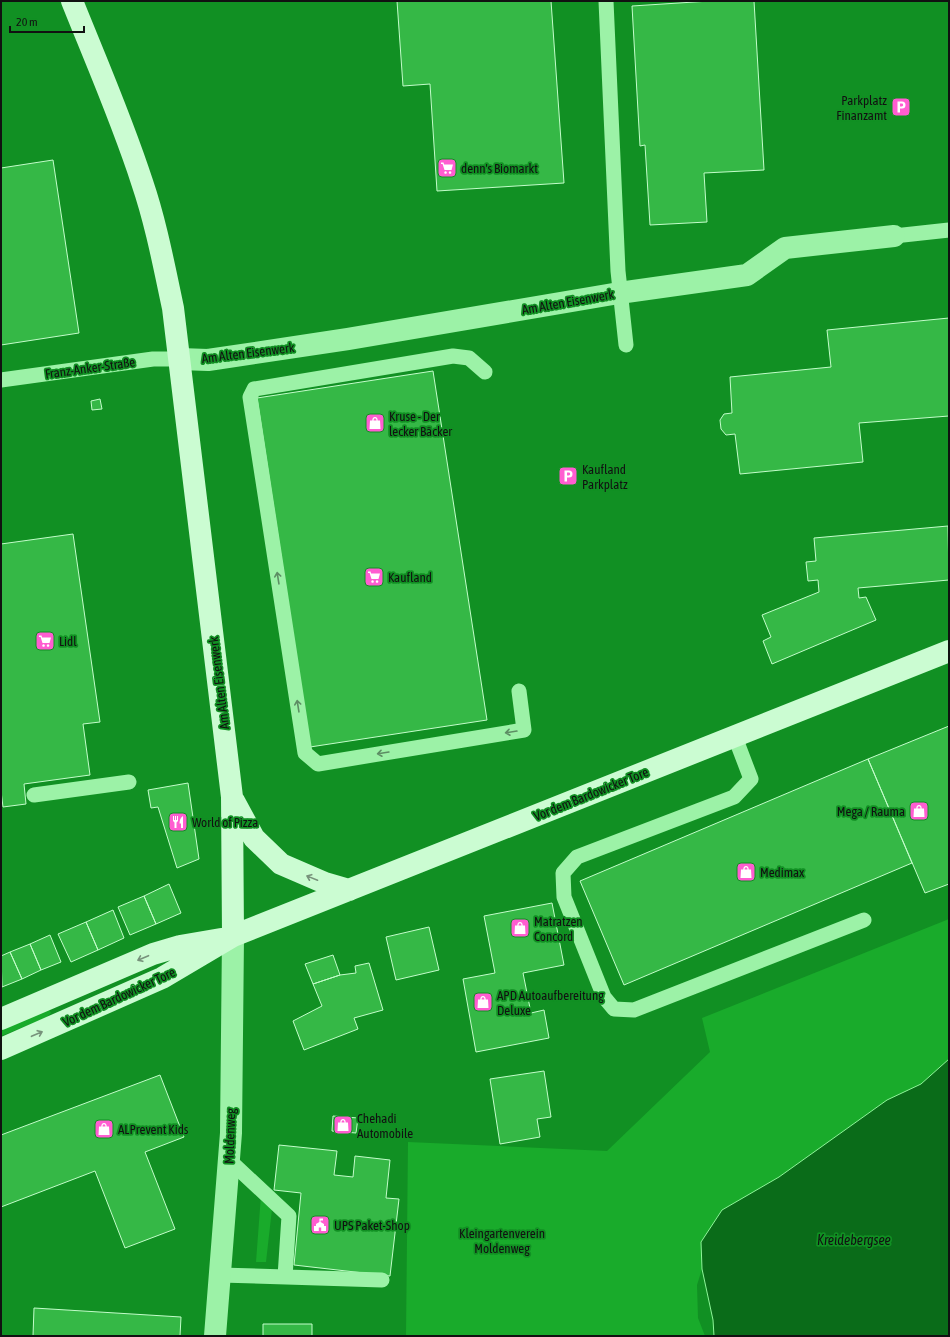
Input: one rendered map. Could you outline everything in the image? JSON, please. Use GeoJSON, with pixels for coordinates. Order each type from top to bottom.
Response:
{"type":"FeatureCollection","features":[{"type":"Feature","properties":{"kind":"main road","name":"Am Alten Eisenwerk"},"geometry":{"type":"LineString","coordinates":[[72,1],[124,131],[142,182],[158,236],[173,308],[232,797],[234,936]]}},
{"type":"Feature","properties":{"kind":"main road","name":"Vor dem Bardowicker Tore"},"geometry":{"type":"LineString","coordinates":[[1,1049],[162,978],[234,936],[949,651]]}},
{"type":"Feature","properties":{"kind":"main road"},"geometry":{"type":"LineString","coordinates":[[232,797],[254,838],[281,864],[325,883],[349,890]]}},
{"type":"Feature","properties":{"kind":"main road","name":"Vor dem Bardowicker Tore"},"geometry":{"type":"LineString","coordinates":[[1,1019],[153,954],[180,946],[234,936]]}},
{"type":"Feature","properties":{"kind":"street","name":"Am Alten Eisenwerk"},"geometry":{"type":"LineString","coordinates":[[180,359],[208,360],[340,340],[620,293],[747,275],[785,248],[894,236]]}},
{"type":"Feature","properties":{"kind":"street","name":"Moldenweg"},"geometry":{"type":"LineString","coordinates":[[215,1336],[229,1160],[234,936]]}},
{"type":"Feature","properties":{"kind":"lane"},"geometry":{"type":"LineString","coordinates":[[606,1],[620,293],[626,345]]}},
{"type":"Feature","properties":{"kind":"lane","name":"Am Alten Eisenwerk"},"geometry":{"type":"LineString","coordinates":[[894,236],[949,230]]}},
{"type":"Feature","properties":{"kind":"lane"},"geometry":{"type":"LineString","coordinates":[[485,372],[469,358],[453,356],[254,389],[250,397],[305,753],[318,764],[524,730],[519,691]]}},
{"type":"Feature","properties":{"kind":"lane","name":"Franz-Anker-Straße"},"geometry":{"type":"LineString","coordinates":[[1,380],[153,359],[180,359]]}},
{"type":"Feature","properties":{"kind":"lane"},"geometry":{"type":"LineString","coordinates":[[735,737],[751,778],[734,797],[577,857],[563,873],[564,897],[604,998],[614,1009],[634,1010],[864,920]]}},
{"type":"Feature","properties":{"kind":"lane"},"geometry":{"type":"LineString","coordinates":[[34,795],[130,782]]}},
{"type":"Feature","properties":{"kind":"lane"},"geometry":{"type":"LineString","coordinates":[[229,1160],[289,1216],[285,1277]]}},
{"type":"Feature","properties":{"kind":"lane"},"geometry":{"type":"LineString","coordinates":[[220,1275],[382,1280]]}},
{"type":"Feature","properties":{"kind":"green space","name":"Kleingartenverein Moldenweg"},"geometry":{"type":"Polygon","coordinates":[[[949,919],[949,1059],[921,1084],[887,1100],[779,1177],[722,1210],[701,1242],[702,1269],[697,1285],[698,1318],[705,1336],[406,1336],[408,1142],[607,1151],[710,1052],[702,1018],[949,919]]]}},
{"type":"Feature","properties":{"kind":"green space"},"geometry":{"type":"Polygon","coordinates":[[[48,1008],[51,1013],[46,1018],[1,1036],[1,1028],[48,1008]]]}},
{"type":"Feature","properties":{"kind":"green space"},"geometry":{"type":"Polygon","coordinates":[[[261,1195],[272,1209],[266,1262],[256,1262],[261,1195]]]}},
{"type":"Feature","properties":{"kind":"water","name":"Kreidebergsee"},"geometry":{"type":"Polygon","coordinates":[[[949,1059],[949,1336],[714,1336],[713,1320],[702,1269],[701,1242],[722,1210],[779,1177],[887,1100],[921,1084],[949,1059]]]}},
{"type":"Feature","properties":{"kind":"building"},"geometry":{"type":"Polygon","coordinates":[[[397,1],[551,1],[564,183],[437,191],[430,84],[403,86],[397,1]]]}},
{"type":"Feature","properties":{"kind":"building"},"geometry":{"type":"Polygon","coordinates":[[[710,1],[754,1],[764,170],[704,173],[707,222],[650,225],[645,145],[640,146],[632,6],[710,1]]]}},
{"type":"Feature","properties":{"kind":"building"},"geometry":{"type":"Polygon","coordinates":[[[53,160],[79,333],[1,345],[1,168],[53,160]]]}},
{"type":"Feature","properties":{"kind":"building"},"geometry":{"type":"Polygon","coordinates":[[[949,318],[949,416],[859,423],[863,462],[740,474],[735,434],[726,435],[721,429],[720,420],[724,414],[732,413],[730,377],[831,367],[827,330],[949,318]]]}},
{"type":"Feature","properties":{"kind":"building","name":"Kaufland"},"geometry":{"type":"Polygon","coordinates":[[[433,371],[487,720],[310,747],[257,398],[433,371]]]}},
{"type":"Feature","properties":{"kind":"building"},"geometry":{"type":"Polygon","coordinates":[[[100,399],[102,409],[92,410],[91,401],[100,399]]]}},
{"type":"Feature","properties":{"kind":"building"},"geometry":{"type":"Polygon","coordinates":[[[948,526],[949,580],[858,588],[859,598],[866,597],[876,620],[772,664],[763,641],[771,637],[762,615],[819,592],[818,580],[808,581],[806,562],[816,561],[814,538],[948,526]]]}},
{"type":"Feature","properties":{"kind":"building","name":"Lidl"},"geometry":{"type":"Polygon","coordinates":[[[73,534],[100,722],[83,724],[90,775],[24,784],[26,804],[3,807],[1,791],[1,544],[73,534]]]}},
{"type":"Feature","properties":{"kind":"building","name":"Mega / Rauma"},"geometry":{"type":"Polygon","coordinates":[[[949,726],[949,884],[925,893],[868,759],[949,726]]]}},
{"type":"Feature","properties":{"kind":"building","name":"Medimax"},"geometry":{"type":"Polygon","coordinates":[[[868,759],[912,863],[624,985],[580,881],[868,759]]]}},
{"type":"Feature","properties":{"kind":"building","name":"World of Pizza"},"geometry":{"type":"Polygon","coordinates":[[[188,783],[199,859],[177,868],[158,807],[151,808],[148,790],[188,783]]]}},
{"type":"Feature","properties":{"kind":"building"},"geometry":{"type":"Polygon","coordinates":[[[169,884],[181,913],[156,924],[144,896],[169,884]]]}},
{"type":"Feature","properties":{"kind":"building"},"geometry":{"type":"Polygon","coordinates":[[[144,896],[156,924],[130,935],[118,907],[144,896]]]}},
{"type":"Feature","properties":{"kind":"building"},"geometry":{"type":"Polygon","coordinates":[[[552,903],[564,965],[523,973],[531,1013],[544,1010],[549,1038],[476,1052],[463,979],[495,973],[484,916],[552,903]]]}},
{"type":"Feature","properties":{"kind":"building"},"geometry":{"type":"Polygon","coordinates":[[[113,910],[124,938],[98,950],[86,922],[113,910]]]}},
{"type":"Feature","properties":{"kind":"building"},"geometry":{"type":"Polygon","coordinates":[[[86,922],[98,950],[71,962],[58,934],[86,922]]]}},
{"type":"Feature","properties":{"kind":"building"},"geometry":{"type":"Polygon","coordinates":[[[429,927],[439,970],[396,980],[386,937],[429,927]]]}},
{"type":"Feature","properties":{"kind":"building"},"geometry":{"type":"Polygon","coordinates":[[[50,935],[61,962],[41,970],[30,944],[50,935]]]}},
{"type":"Feature","properties":{"kind":"building"},"geometry":{"type":"Polygon","coordinates":[[[30,944],[41,970],[22,979],[10,952],[30,944]]]}},
{"type":"Feature","properties":{"kind":"building"},"geometry":{"type":"Polygon","coordinates":[[[10,952],[22,979],[2,987],[1,956],[10,952]]]}},
{"type":"Feature","properties":{"kind":"building"},"geometry":{"type":"Polygon","coordinates":[[[333,955],[340,975],[313,984],[305,964],[333,955]]]}},
{"type":"Feature","properties":{"kind":"building"},"geometry":{"type":"Polygon","coordinates":[[[369,963],[383,1010],[354,1018],[358,1029],[304,1050],[293,1021],[322,1006],[313,984],[340,975],[356,973],[355,966],[369,963]]]}},
{"type":"Feature","properties":{"kind":"building"},"geometry":{"type":"Polygon","coordinates":[[[544,1071],[551,1117],[537,1119],[540,1137],[500,1144],[490,1079],[544,1071]]]}},
{"type":"Feature","properties":{"kind":"building"},"geometry":{"type":"Polygon","coordinates":[[[160,1075],[184,1137],[145,1152],[175,1229],[125,1248],[95,1171],[1,1207],[1,1135],[160,1075]]]}},
{"type":"Feature","properties":{"kind":"building"},"geometry":{"type":"Polygon","coordinates":[[[333,1116],[358,1118],[356,1133],[332,1131],[333,1116]]]}},
{"type":"Feature","properties":{"kind":"building"},"geometry":{"type":"Polygon","coordinates":[[[279,1145],[337,1151],[334,1175],[353,1177],[355,1156],[390,1160],[386,1198],[399,1199],[390,1276],[294,1265],[301,1193],[274,1190],[279,1145]]]}},
{"type":"Feature","properties":{"kind":"building"},"geometry":{"type":"Polygon","coordinates":[[[34,1308],[181,1317],[180,1336],[33,1336],[34,1308]]]}},
{"type":"Feature","properties":{"kind":"building"},"geometry":{"type":"Polygon","coordinates":[[[263,1324],[312,1324],[312,1336],[263,1336],[263,1324]]]}},
{"type":"Feature","properties":{"kind":"place","name":"Parkplatz Finanzamt"},"geometry":{"type":"Point","coordinates":[901,107]}},
{"type":"Feature","properties":{"kind":"place","name":"denn's Biomarkt"},"geometry":{"type":"Point","coordinates":[447,168]}},
{"type":"Feature","properties":{"kind":"place","name":"Kruse - Der lecker Bäcker"},"geometry":{"type":"Point","coordinates":[375,423]}},
{"type":"Feature","properties":{"kind":"place","name":"Kaufland Parkplatz"},"geometry":{"type":"Point","coordinates":[568,476]}},
{"type":"Feature","properties":{"kind":"place","name":"Kaufland"},"geometry":{"type":"Point","coordinates":[374,577]}},
{"type":"Feature","properties":{"kind":"place","name":"Lidl"},"geometry":{"type":"Point","coordinates":[45,641]}},
{"type":"Feature","properties":{"kind":"place","name":"Mega / Rauma"},"geometry":{"type":"Point","coordinates":[919,811]}},
{"type":"Feature","properties":{"kind":"place","name":"World of Pizza"},"geometry":{"type":"Point","coordinates":[178,822]}},
{"type":"Feature","properties":{"kind":"place","name":"Medimax"},"geometry":{"type":"Point","coordinates":[746,872]}},
{"type":"Feature","properties":{"kind":"place","name":"Matratzen Concord"},"geometry":{"type":"Point","coordinates":[520,928]}},
{"type":"Feature","properties":{"kind":"place","name":"APD Autoaufbereitung Deluxe"},"geometry":{"type":"Point","coordinates":[483,1002]}},
{"type":"Feature","properties":{"kind":"place","name":"Chehadi Automobile"},"geometry":{"type":"Point","coordinates":[343,1125]}},
{"type":"Feature","properties":{"kind":"place","name":"ALPrevent Kids"},"geometry":{"type":"Point","coordinates":[104,1129]}},
{"type":"Feature","properties":{"kind":"place","name":"UPS Paket-Shop"},"geometry":{"type":"Point","coordinates":[320,1225]}}]}
